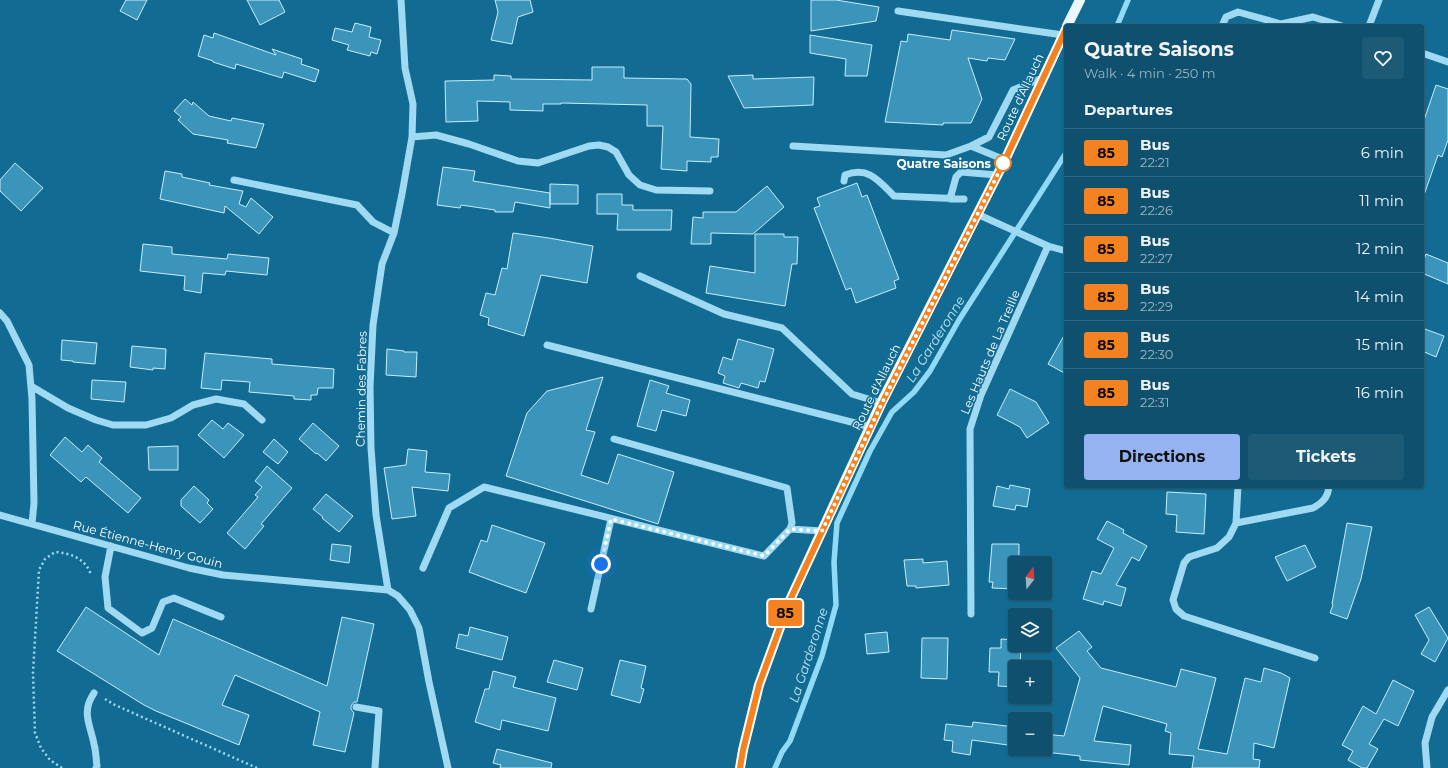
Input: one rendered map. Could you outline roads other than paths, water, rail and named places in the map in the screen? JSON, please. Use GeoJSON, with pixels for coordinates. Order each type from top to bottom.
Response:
{"type":"FeatureCollection","features":[{"type":"Feature","properties":{"kind":"main road","name":"Route d'Allauch"},"geometry":{"type":"LineString","coordinates":[[1068,24],[1080,0]]}},
{"type":"Feature","properties":{"kind":"main road","name":"Route d'Allauch"},"geometry":{"type":"LineString","coordinates":[[740,768],[759,685],[790,600],[882,403],[1005,160],[1064,32]]}},
{"type":"Feature","properties":{"kind":"street","name":"Chemin des Fabres"},"geometry":{"type":"LineString","coordinates":[[388,590],[376,515],[371,448],[370,387],[373,325],[382,264],[394,233],[412,137],[413,104],[405,68],[401,0]]}},
{"type":"Feature","properties":{"kind":"street"},"geometry":{"type":"LineString","coordinates":[[1370,24],[1379,0]]}},
{"type":"Feature","properties":{"kind":"street"},"geometry":{"type":"LineString","coordinates":[[898,10],[1064,30]]}},
{"type":"Feature","properties":{"kind":"street"},"geometry":{"type":"LineString","coordinates":[[1223,24],[1226,17],[1238,12],[1281,24],[1313,17],[1336,24]]}},
{"type":"Feature","properties":{"kind":"street"},"geometry":{"type":"LineString","coordinates":[[1424,54],[1448,62]]}},
{"type":"Feature","properties":{"kind":"street"},"geometry":{"type":"LineString","coordinates":[[792,146],[946,154],[971,146],[989,137],[1012,90],[1043,78]]}},
{"type":"Feature","properties":{"kind":"street"},"geometry":{"type":"LineString","coordinates":[[412,137],[436,135],[469,144],[518,161],[538,163],[589,146],[599,145],[608,147],[616,152],[629,175],[640,185],[656,190],[710,191]]}},
{"type":"Feature","properties":{"kind":"street"},"geometry":{"type":"LineString","coordinates":[[971,146],[1005,160]]}},
{"type":"Feature","properties":{"kind":"street"},"geometry":{"type":"LineString","coordinates":[[844,181],[845,175],[854,172],[872,174],[894,196],[964,199]]}},
{"type":"Feature","properties":{"kind":"street"},"geometry":{"type":"LineString","coordinates":[[950,198],[956,177],[961,172],[997,175]]}},
{"type":"Feature","properties":{"kind":"street"},"geometry":{"type":"LineString","coordinates":[[234,180],[357,205],[373,222],[394,233]]}},
{"type":"Feature","properties":{"kind":"street"},"geometry":{"type":"LineString","coordinates":[[977,214],[1048,246],[1064,250]]}},
{"type":"Feature","properties":{"kind":"street","name":"Les Hauts de La Treille"},"geometry":{"type":"LineString","coordinates":[[971,614],[970,429],[981,395],[1048,246]]}},
{"type":"Feature","properties":{"kind":"street"},"geometry":{"type":"LineString","coordinates":[[640,276],[724,314],[782,328],[852,394],[882,403]]}},
{"type":"Feature","properties":{"kind":"street"},"geometry":{"type":"LineString","coordinates":[[0,313],[6,321],[29,365],[31,386],[34,504],[32,524]]}},
{"type":"Feature","properties":{"kind":"street"},"geometry":{"type":"LineString","coordinates":[[547,345],[871,427]]}},
{"type":"Feature","properties":{"kind":"street"},"geometry":{"type":"LineString","coordinates":[[31,386],[68,408],[96,420],[113,425],[146,425],[171,418],[193,405],[216,399],[244,404],[262,420]]}},
{"type":"Feature","properties":{"kind":"street"},"geometry":{"type":"LineString","coordinates":[[423,568],[449,508],[484,487],[764,556],[790,529],[792,523],[787,488],[614,439]]}},
{"type":"Feature","properties":{"kind":"street"},"geometry":{"type":"LineString","coordinates":[[1238,488],[1236,523],[1229,538],[1217,548],[1189,557],[1184,563],[1173,600],[1176,609],[1184,616],[1315,658]]}},
{"type":"Feature","properties":{"kind":"street"},"geometry":{"type":"LineString","coordinates":[[1236,523],[1312,508],[1322,503],[1329,491],[1329,488]]}},
{"type":"Feature","properties":{"kind":"street","name":"Rue Étienne-Henry Gouin"},"geometry":{"type":"LineString","coordinates":[[0,515],[190,568],[223,575],[347,585],[388,590]]}},
{"type":"Feature","properties":{"kind":"street"},"geometry":{"type":"LineString","coordinates":[[591,609],[611,519]]}},
{"type":"Feature","properties":{"kind":"street"},"geometry":{"type":"LineString","coordinates":[[790,529],[822,531]]}},
{"type":"Feature","properties":{"kind":"street"},"geometry":{"type":"LineString","coordinates":[[111,546],[105,577],[108,608],[142,633],[152,628],[163,602],[174,598],[221,617]]}},
{"type":"Feature","properties":{"kind":"street"},"geometry":{"type":"LineString","coordinates":[[388,590],[398,596],[410,610],[419,628],[448,768]]}},
{"type":"Feature","properties":{"kind":"street"},"geometry":{"type":"LineString","coordinates":[[1427,768],[1425,743],[1432,717],[1448,690]]}},
{"type":"Feature","properties":{"kind":"street"},"geometry":{"type":"LineString","coordinates":[[94,693],[88,702],[86,718],[94,744],[96,768]]}},
{"type":"Feature","properties":{"kind":"street"},"geometry":{"type":"LineString","coordinates":[[356,707],[379,711],[375,768]]}},
{"type":"Feature","properties":{"kind":"waterway","name":"La Garderonne"},"geometry":{"type":"LineString","coordinates":[[1118,24],[1128,0]]}},
{"type":"Feature","properties":{"kind":"waterway","name":"La Garderonne"},"geometry":{"type":"LineString","coordinates":[[775,768],[782,752],[790,741],[822,656],[836,605],[834,562],[837,523],[870,451],[892,412],[914,392],[930,371],[959,320],[1064,156]]}},
{"type":"Feature","properties":{"kind":"place","name":"Quatre Saisons"},"geometry":{"type":"Point","coordinates":[1003,163]}}]}
